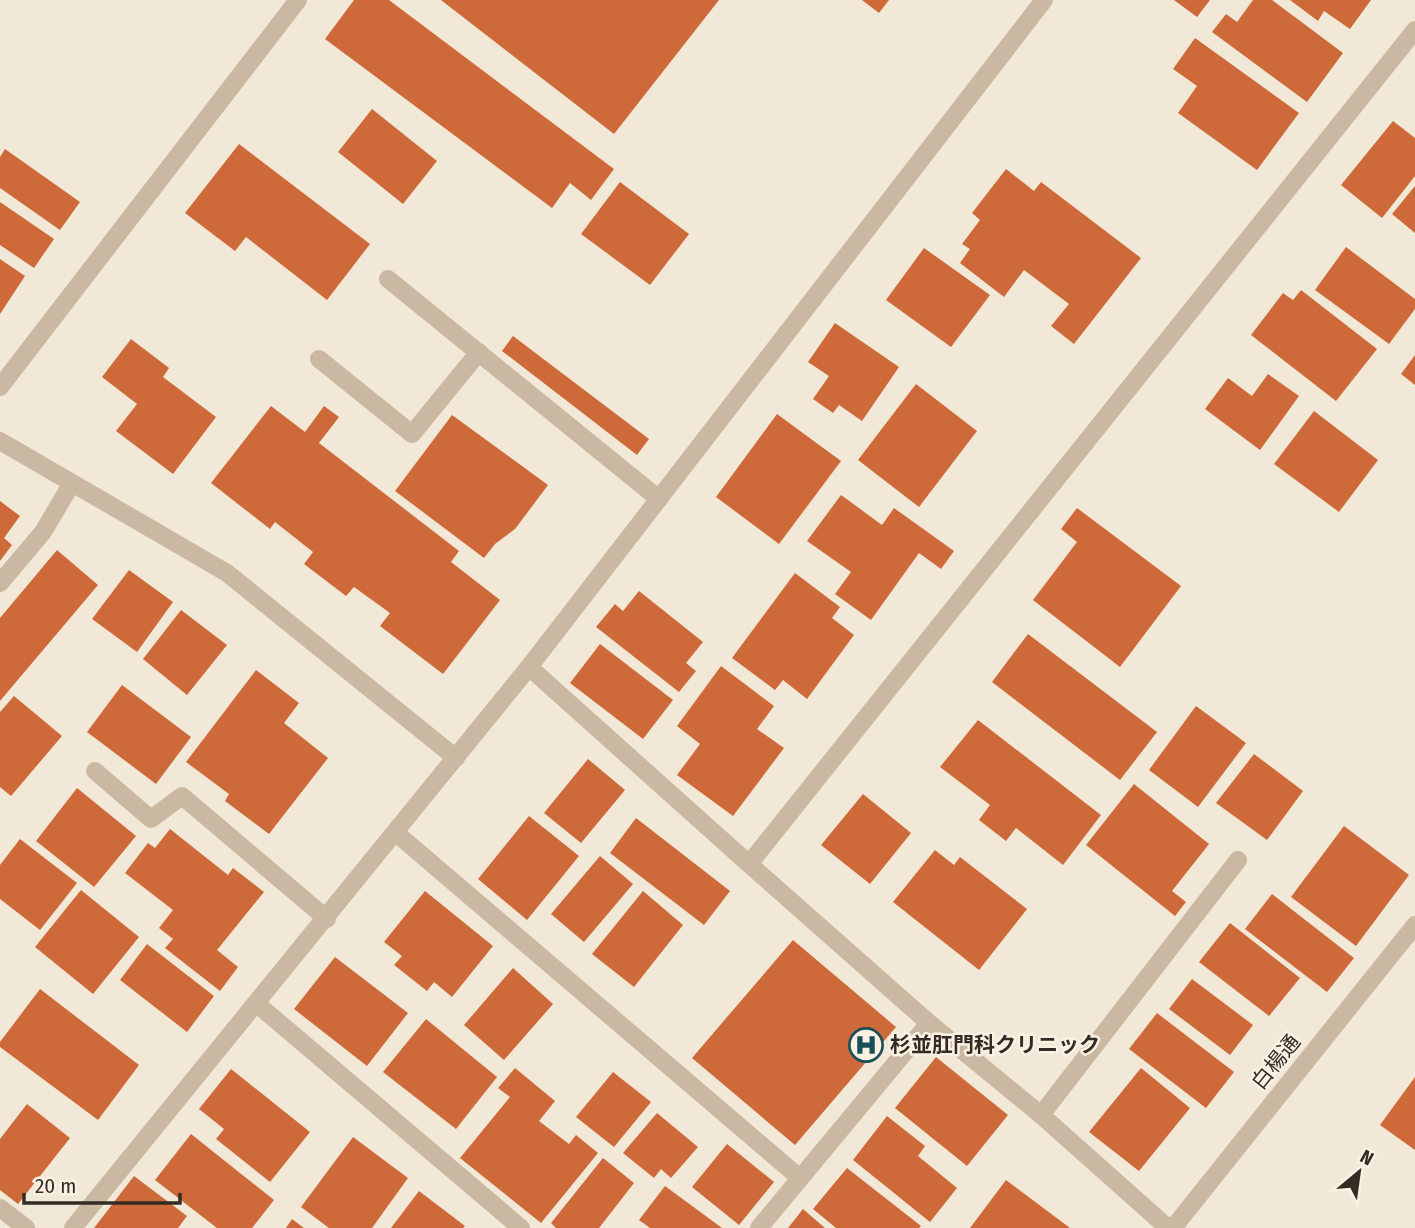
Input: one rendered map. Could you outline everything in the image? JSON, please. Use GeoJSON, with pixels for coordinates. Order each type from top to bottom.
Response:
{"type":"FeatureCollection","features":[{"type":"Feature","properties":{"kind":"street"},"geometry":{"type":"LineString","coordinates":[[0,387],[298,0]]}},
{"type":"Feature","properties":{"kind":"street"},"geometry":{"type":"LineString","coordinates":[[73,1228],[327,919],[529,667],[1044,0]]}},
{"type":"Feature","properties":{"kind":"street"},"geometry":{"type":"LineString","coordinates":[[748,864],[1415,30]]}},
{"type":"Feature","properties":{"kind":"street"},"geometry":{"type":"LineString","coordinates":[[388,279],[659,499]]}},
{"type":"Feature","properties":{"kind":"street"},"geometry":{"type":"LineString","coordinates":[[319,359],[412,434],[479,352]]}},
{"type":"Feature","properties":{"kind":"street"},"geometry":{"type":"LineString","coordinates":[[0,441],[227,573],[456,758]]}},
{"type":"Feature","properties":{"kind":"street"},"geometry":{"type":"LineString","coordinates":[[0,583],[43,532],[72,483]]}},
{"type":"Feature","properties":{"kind":"street"},"geometry":{"type":"LineString","coordinates":[[529,667],[929,1023],[1041,1115],[1168,1228]]}},
{"type":"Feature","properties":{"kind":"street"},"geometry":{"type":"LineString","coordinates":[[95,771],[151,819],[182,796],[327,919]]}},
{"type":"Feature","properties":{"kind":"street"},"geometry":{"type":"LineString","coordinates":[[396,833],[800,1178]]}},
{"type":"Feature","properties":{"kind":"street"},"geometry":{"type":"LineString","coordinates":[[1041,1115],[1238,860]]}},
{"type":"Feature","properties":{"kind":"street","name":"白楊通"},"geometry":{"type":"LineString","coordinates":[[1174,1228],[1415,925]]}},
{"type":"Feature","properties":{"kind":"street"},"geometry":{"type":"LineString","coordinates":[[257,1004],[521,1228]]}},
{"type":"Feature","properties":{"kind":"street"},"geometry":{"type":"LineString","coordinates":[[759,1228],[929,1023]]}},
{"type":"Feature","properties":{"kind":"street"},"geometry":{"type":"LineString","coordinates":[[0,1208],[26,1228]]}},
{"type":"Feature","properties":{"kind":"building"},"geometry":{"type":"Polygon","coordinates":[[[354,0],[389,0],[614,169],[591,200],[570,183],[552,208],[325,39],[354,0]]]}},
{"type":"Feature","properties":{"kind":"building"},"geometry":{"type":"Polygon","coordinates":[[[441,0],[719,0],[614,134],[441,0]]]}},
{"type":"Feature","properties":{"kind":"building"},"geometry":{"type":"Polygon","coordinates":[[[862,0],[889,0],[879,13],[862,0]]]}},
{"type":"Feature","properties":{"kind":"building"},"geometry":{"type":"Polygon","coordinates":[[[1174,0],[1210,0],[1197,17],[1174,0]]]}},
{"type":"Feature","properties":{"kind":"building"},"geometry":{"type":"Polygon","coordinates":[[[1253,0],[1272,0],[1343,53],[1307,102],[1212,32],[1226,14],[1237,22],[1253,0]]]}},
{"type":"Feature","properties":{"kind":"building"},"geometry":{"type":"Polygon","coordinates":[[[1290,0],[1371,0],[1350,29],[1324,11],[1318,21],[1290,0]]]}},
{"type":"Feature","properties":{"kind":"building"},"geometry":{"type":"Polygon","coordinates":[[[1195,38],[1299,113],[1257,170],[1178,113],[1197,86],[1173,69],[1195,38]]]}},
{"type":"Feature","properties":{"kind":"building"},"geometry":{"type":"Polygon","coordinates":[[[372,109],[437,161],[403,204],[338,152],[372,109]]]}},
{"type":"Feature","properties":{"kind":"building"},"geometry":{"type":"Polygon","coordinates":[[[1393,121],[1415,138],[1415,176],[1382,218],[1341,185],[1393,121]]]}},
{"type":"Feature","properties":{"kind":"building"},"geometry":{"type":"Polygon","coordinates":[[[239,144],[370,244],[327,300],[246,237],[235,251],[185,213],[239,144]]]}},
{"type":"Feature","properties":{"kind":"building"},"geometry":{"type":"Polygon","coordinates":[[[5,149],[80,202],[60,230],[0,188],[0,157],[5,149]]]}},
{"type":"Feature","properties":{"kind":"building"},"geometry":{"type":"Polygon","coordinates":[[[1006,169],[1034,191],[1041,182],[1141,258],[1074,344],[1051,326],[1069,304],[1024,270],[1004,297],[960,263],[970,249],[962,244],[980,220],[972,213],[1006,169]]]}},
{"type":"Feature","properties":{"kind":"building"},"geometry":{"type":"Polygon","coordinates":[[[620,182],[689,234],[650,285],[581,234],[620,182]]]}},
{"type":"Feature","properties":{"kind":"building"},"geometry":{"type":"Polygon","coordinates":[[[1415,186],[1415,233],[1392,214],[1415,186]]]}},
{"type":"Feature","properties":{"kind":"building"},"geometry":{"type":"Polygon","coordinates":[[[0,202],[54,239],[34,268],[0,245],[0,202]]]}},
{"type":"Feature","properties":{"kind":"building"},"geometry":{"type":"Polygon","coordinates":[[[1346,247],[1415,299],[1415,309],[1389,344],[1315,290],[1346,247]]]}},
{"type":"Feature","properties":{"kind":"building"},"geometry":{"type":"Polygon","coordinates":[[[924,248],[990,295],[951,347],[886,300],[924,248]]]}},
{"type":"Feature","properties":{"kind":"building"},"geometry":{"type":"Polygon","coordinates":[[[0,259],[25,276],[0,314],[0,259]]]}},
{"type":"Feature","properties":{"kind":"building"},"geometry":{"type":"Polygon","coordinates":[[[1301,290],[1377,349],[1336,401],[1251,335],[1283,293],[1293,300],[1301,290]]]}},
{"type":"Feature","properties":{"kind":"building"},"geometry":{"type":"Polygon","coordinates":[[[835,323],[899,367],[862,421],[839,405],[833,413],[813,399],[829,376],[808,362],[835,323]]]}},
{"type":"Feature","properties":{"kind":"building"},"geometry":{"type":"Polygon","coordinates":[[[513,336],[649,439],[637,455],[502,351],[513,336]]]}},
{"type":"Feature","properties":{"kind":"building"},"geometry":{"type":"Polygon","coordinates":[[[131,339],[169,368],[163,377],[216,417],[173,474],[116,431],[137,404],[102,377],[131,339]]]}},
{"type":"Feature","properties":{"kind":"building"},"geometry":{"type":"Polygon","coordinates":[[[1415,355],[1415,385],[1401,374],[1415,355]]]}},
{"type":"Feature","properties":{"kind":"building"},"geometry":{"type":"Polygon","coordinates":[[[1268,374],[1299,396],[1260,450],[1205,409],[1228,378],[1252,396],[1268,374]]]}},
{"type":"Feature","properties":{"kind":"building"},"geometry":{"type":"Polygon","coordinates":[[[916,384],[977,431],[919,507],[858,460],[916,384]]]}},
{"type":"Feature","properties":{"kind":"building"},"geometry":{"type":"Polygon","coordinates":[[[271,406],[305,432],[324,406],[339,417],[319,443],[459,551],[451,562],[500,600],[443,674],[380,626],[390,613],[354,587],[346,596],[304,564],[313,552],[275,522],[270,529],[211,483],[271,406]]]}},
{"type":"Feature","properties":{"kind":"building"},"geometry":{"type":"Polygon","coordinates":[[[1314,411],[1378,460],[1339,512],[1274,464],[1314,411]]]}},
{"type":"Feature","properties":{"kind":"building"},"geometry":{"type":"Polygon","coordinates":[[[777,414],[841,461],[779,544],[716,497],[777,414]]]}},
{"type":"Feature","properties":{"kind":"building"},"geometry":{"type":"Polygon","coordinates":[[[452,415],[548,485],[515,529],[495,544],[484,558],[395,491],[452,415]]]}},
{"type":"Feature","properties":{"kind":"building"},"geometry":{"type":"Polygon","coordinates":[[[841,495],[882,525],[894,508],[954,551],[941,569],[919,553],[871,620],[835,594],[851,572],[807,541],[841,495]]]}},
{"type":"Feature","properties":{"kind":"building"},"geometry":{"type":"Polygon","coordinates":[[[0,501],[20,516],[4,538],[12,545],[0,561],[0,501]]]}},
{"type":"Feature","properties":{"kind":"building"},"geometry":{"type":"Polygon","coordinates":[[[1077,508],[1181,586],[1120,667],[1033,600],[1077,542],[1061,529],[1077,508]]]}},
{"type":"Feature","properties":{"kind":"building"},"geometry":{"type":"Polygon","coordinates":[[[57,550],[98,585],[0,701],[0,618],[57,550]]]}},
{"type":"Feature","properties":{"kind":"building"},"geometry":{"type":"Polygon","coordinates":[[[129,570],[173,602],[137,652],[92,619],[129,570]]]}},
{"type":"Feature","properties":{"kind":"building"},"geometry":{"type":"Polygon","coordinates":[[[795,573],[840,607],[832,618],[854,635],[807,699],[783,680],[775,690],[732,658],[795,573]]]}},
{"type":"Feature","properties":{"kind":"building"},"geometry":{"type":"Polygon","coordinates":[[[639,591],[703,642],[686,663],[696,671],[679,692],[596,627],[615,604],[623,611],[639,591]]]}},
{"type":"Feature","properties":{"kind":"building"},"geometry":{"type":"Polygon","coordinates":[[[181,610],[227,645],[187,695],[143,659],[181,610]]]}},
{"type":"Feature","properties":{"kind":"building"},"geometry":{"type":"Polygon","coordinates":[[[1028,634],[1157,732],[1120,780],[992,682],[1028,634]]]}},
{"type":"Feature","properties":{"kind":"building"},"geometry":{"type":"Polygon","coordinates":[[[600,644],[673,700],[643,739],[570,683],[600,644]]]}},
{"type":"Feature","properties":{"kind":"building"},"geometry":{"type":"Polygon","coordinates":[[[721,666],[774,706],[757,729],[784,748],[733,816],[677,775],[700,744],[677,726],[721,666]]]}},
{"type":"Feature","properties":{"kind":"building"},"geometry":{"type":"Polygon","coordinates":[[[256,670],[299,703],[284,723],[328,758],[269,834],[225,801],[229,794],[186,762],[256,670]]]}},
{"type":"Feature","properties":{"kind":"building"},"geometry":{"type":"Polygon","coordinates":[[[122,685],[191,737],[156,784],[87,732],[122,685]]]}},
{"type":"Feature","properties":{"kind":"building"},"geometry":{"type":"Polygon","coordinates":[[[14,696],[62,736],[11,796],[0,787],[0,712],[14,696]]]}},
{"type":"Feature","properties":{"kind":"building"},"geometry":{"type":"Polygon","coordinates":[[[1196,706],[1246,743],[1198,807],[1149,770],[1196,706]]]}},
{"type":"Feature","properties":{"kind":"building"},"geometry":{"type":"Polygon","coordinates":[[[978,720],[1101,815],[1063,865],[1016,828],[1006,841],[979,820],[990,805],[940,767],[978,720]]]}},
{"type":"Feature","properties":{"kind":"building"},"geometry":{"type":"Polygon","coordinates":[[[1254,754],[1303,791],[1267,840],[1216,803],[1254,754]]]}},
{"type":"Feature","properties":{"kind":"building"},"geometry":{"type":"Polygon","coordinates":[[[588,759],[625,790],[581,843],[544,813],[588,759]]]}},
{"type":"Feature","properties":{"kind":"building"},"geometry":{"type":"Polygon","coordinates":[[[1134,784],[1209,844],[1172,891],[1186,902],[1175,916],[1086,845],[1134,784]]]}},
{"type":"Feature","properties":{"kind":"building"},"geometry":{"type":"Polygon","coordinates":[[[77,788],[136,836],[94,887],[36,841],[77,788]]]}},
{"type":"Feature","properties":{"kind":"building"},"geometry":{"type":"Polygon","coordinates":[[[863,794],[911,833],[870,884],[821,845],[863,794]]]}},
{"type":"Feature","properties":{"kind":"building"},"geometry":{"type":"Polygon","coordinates":[[[529,816],[579,856],[527,920],[478,879],[529,816]]]}},
{"type":"Feature","properties":{"kind":"building"},"geometry":{"type":"Polygon","coordinates":[[[636,818],[730,891],[704,925],[610,853],[636,818]]]}},
{"type":"Feature","properties":{"kind":"building"},"geometry":{"type":"Polygon","coordinates":[[[1344,826],[1409,875],[1356,946],[1291,897],[1344,826]]]}},
{"type":"Feature","properties":{"kind":"building"},"geometry":{"type":"Polygon","coordinates":[[[170,829],[228,875],[233,868],[264,892],[217,950],[238,967],[220,991],[165,948],[173,939],[159,928],[173,910],[125,873],[148,843],[155,848],[170,829]]]}},
{"type":"Feature","properties":{"kind":"building"},"geometry":{"type":"Polygon","coordinates":[[[20,839],[77,883],[40,930],[0,899],[0,865],[20,839]]]}},
{"type":"Feature","properties":{"kind":"building"},"geometry":{"type":"Polygon","coordinates":[[[935,850],[954,865],[960,857],[1027,909],[979,970],[893,902],[935,850]]]}},
{"type":"Feature","properties":{"kind":"building"},"geometry":{"type":"Polygon","coordinates":[[[600,856],[633,884],[584,942],[551,914],[600,856]]]}},
{"type":"Feature","properties":{"kind":"building"},"geometry":{"type":"Polygon","coordinates":[[[81,890],[139,937],[93,994],[35,947],[81,890]]]}},
{"type":"Feature","properties":{"kind":"building"},"geometry":{"type":"Polygon","coordinates":[[[425,891],[493,946],[452,997],[434,982],[427,991],[394,965],[402,956],[384,942],[425,891]]]}},
{"type":"Feature","properties":{"kind":"building"},"geometry":{"type":"Polygon","coordinates":[[[643,891],[683,925],[634,987],[592,954],[643,891]]]}},
{"type":"Feature","properties":{"kind":"building"},"geometry":{"type":"Polygon","coordinates":[[[1272,894],[1354,958],[1327,992],[1245,929],[1272,894]]]}},
{"type":"Feature","properties":{"kind":"building"},"geometry":{"type":"Polygon","coordinates":[[[1230,923],[1300,978],[1269,1016],[1199,962],[1230,923]]]}},
{"type":"Feature","properties":{"kind":"building"},"geometry":{"type":"Polygon","coordinates":[[[793,940],[896,1027],[795,1145],[692,1058],[793,940]]]}},
{"type":"Feature","properties":{"kind":"building"},"geometry":{"type":"Polygon","coordinates":[[[147,944],[214,996],[187,1032],[120,980],[147,944]]]}},
{"type":"Feature","properties":{"kind":"building"},"geometry":{"type":"Polygon","coordinates":[[[335,957],[408,1013],[367,1066],[294,1009],[335,957]]]}},
{"type":"Feature","properties":{"kind":"building"},"geometry":{"type":"Polygon","coordinates":[[[513,968],[553,1004],[504,1060],[464,1025],[513,968]]]}},
{"type":"Feature","properties":{"kind":"building"},"geometry":{"type":"Polygon","coordinates":[[[1192,979],[1253,1025],[1230,1055],[1169,1009],[1192,979]]]}},
{"type":"Feature","properties":{"kind":"building"},"geometry":{"type":"Polygon","coordinates":[[[40,989],[139,1065],[98,1120],[0,1047],[0,1042],[40,989]]]}},
{"type":"Feature","properties":{"kind":"building"},"geometry":{"type":"Polygon","coordinates":[[[1157,1013],[1234,1072],[1206,1108],[1129,1049],[1157,1013]]]}},
{"type":"Feature","properties":{"kind":"building"},"geometry":{"type":"Polygon","coordinates":[[[426,1019],[497,1077],[456,1129],[383,1072],[426,1019]]]}},
{"type":"Feature","properties":{"kind":"building"},"geometry":{"type":"Polygon","coordinates":[[[936,1057],[1008,1115],[967,1166],[895,1108],[936,1057]]]}},
{"type":"Feature","properties":{"kind":"building"},"geometry":{"type":"Polygon","coordinates":[[[515,1068],[555,1101],[539,1121],[569,1144],[576,1135],[598,1153],[541,1223],[460,1158],[510,1097],[498,1088],[515,1068]]]}},
{"type":"Feature","properties":{"kind":"building"},"geometry":{"type":"Polygon","coordinates":[[[1141,1068],[1190,1108],[1139,1171],[1089,1132],[1141,1068]]]}},
{"type":"Feature","properties":{"kind":"building"},"geometry":{"type":"Polygon","coordinates":[[[231,1069],[310,1132],[270,1182],[216,1139],[224,1129],[199,1109],[231,1069]]]}},
{"type":"Feature","properties":{"kind":"building"},"geometry":{"type":"Polygon","coordinates":[[[613,1072],[651,1102],[614,1147],[576,1117],[613,1072]]]}},
{"type":"Feature","properties":{"kind":"building"},"geometry":{"type":"Polygon","coordinates":[[[1415,1077],[1415,1150],[1380,1125],[1415,1077]]]}},
{"type":"Feature","properties":{"kind":"building"},"geometry":{"type":"Polygon","coordinates":[[[27,1104],[70,1138],[18,1204],[0,1190],[0,1139],[27,1104]]]}},
{"type":"Feature","properties":{"kind":"building"},"geometry":{"type":"Polygon","coordinates":[[[657,1113],[698,1147],[671,1178],[661,1169],[654,1178],[623,1153],[657,1113]]]}},
{"type":"Feature","properties":{"kind":"building"},"geometry":{"type":"Polygon","coordinates":[[[887,1116],[925,1146],[918,1156],[957,1188],[930,1222],[853,1160],[887,1116]]]}},
{"type":"Feature","properties":{"kind":"building"},"geometry":{"type":"Polygon","coordinates":[[[191,1134],[274,1200],[252,1228],[217,1228],[155,1180],[191,1134]]]}},
{"type":"Feature","properties":{"kind":"building"},"geometry":{"type":"Polygon","coordinates":[[[353,1137],[408,1178],[372,1228],[329,1228],[301,1207],[353,1137]]]}},
{"type":"Feature","properties":{"kind":"building"},"geometry":{"type":"Polygon","coordinates":[[[727,1144],[774,1182],[739,1225],[692,1187],[727,1144]]]}},
{"type":"Feature","properties":{"kind":"building"},"geometry":{"type":"Polygon","coordinates":[[[603,1158],[634,1183],[599,1228],[556,1228],[551,1223],[603,1158]]]}},
{"type":"Feature","properties":{"kind":"building"},"geometry":{"type":"Polygon","coordinates":[[[847,1168],[921,1226],[836,1228],[813,1209],[847,1168]]]}},
{"type":"Feature","properties":{"kind":"building"},"geometry":{"type":"Polygon","coordinates":[[[134,1176],[187,1216],[178,1228],[94,1228],[134,1176]]]}},
{"type":"Feature","properties":{"kind":"building"},"geometry":{"type":"Polygon","coordinates":[[[1006,1180],[1070,1228],[970,1228],[1006,1180]]]}},
{"type":"Feature","properties":{"kind":"building"},"geometry":{"type":"Polygon","coordinates":[[[665,1186],[722,1228],[650,1228],[639,1220],[665,1186]]]}},
{"type":"Feature","properties":{"kind":"building"},"geometry":{"type":"Polygon","coordinates":[[[419,1191],[465,1226],[391,1228],[419,1191]]]}},
{"type":"Feature","properties":{"kind":"building"},"geometry":{"type":"Polygon","coordinates":[[[803,1209],[825,1228],[788,1228],[803,1209]]]}},
{"type":"Feature","properties":{"kind":"building"},"geometry":{"type":"Polygon","coordinates":[[[292,1219],[304,1228],[286,1228],[292,1219]]]}},
{"type":"Feature","properties":{"kind":"place","name":"杉並肛門科クリニック"},"geometry":{"type":"Point","coordinates":[866,1045]}}]}
